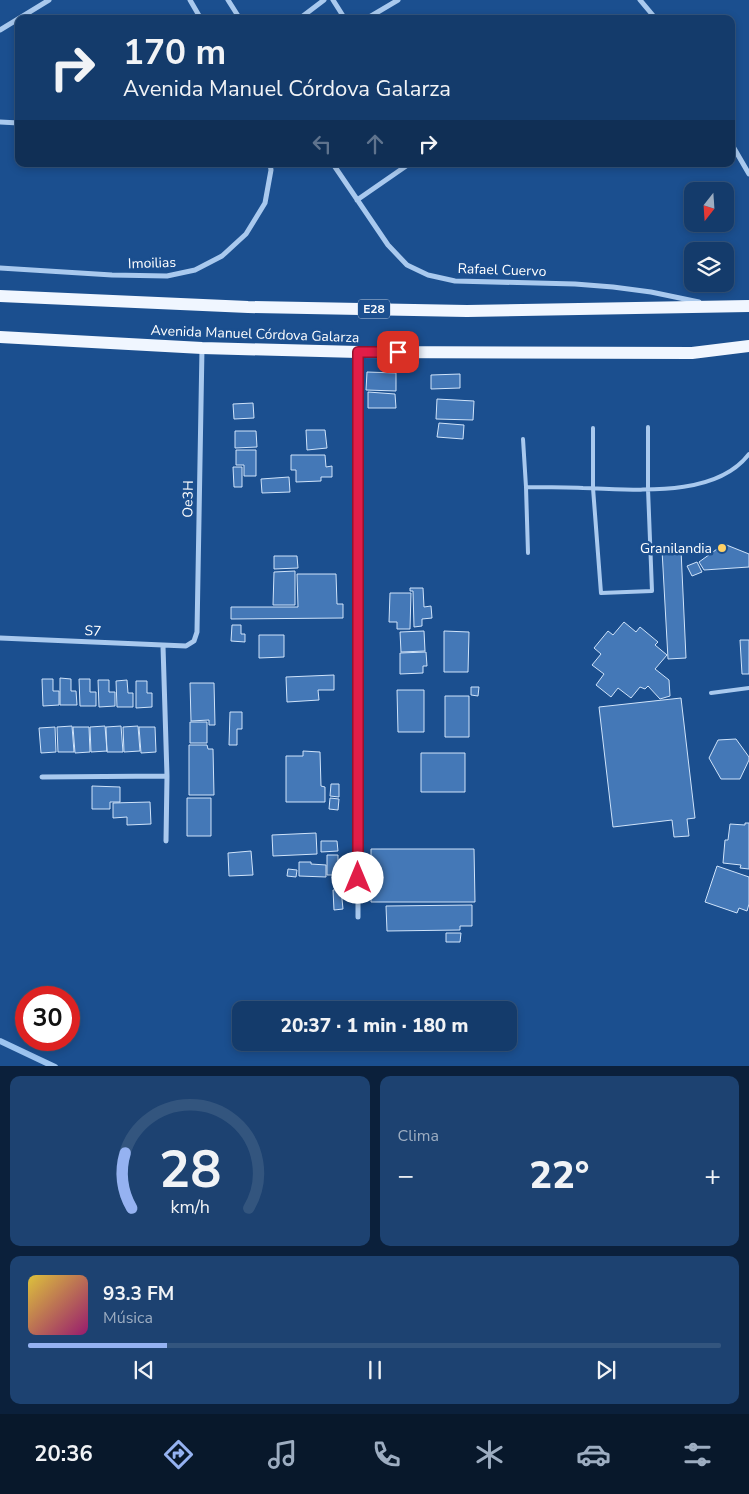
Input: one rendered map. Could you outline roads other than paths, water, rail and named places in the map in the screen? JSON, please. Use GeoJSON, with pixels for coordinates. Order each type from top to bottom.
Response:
{"type":"FeatureCollection","features":[{"type":"Feature","properties":{"kind":"main road","name":"Avenida Manuel Córdova Galarza"},"geometry":{"type":"LineString","coordinates":[[0,296],[248,307],[467,311],[749,306]]}},
{"type":"Feature","properties":{"kind":"main road","name":"Avenida Manuel Córdova Galarza"},"geometry":{"type":"LineString","coordinates":[[0,337],[202,348],[358,352],[692,353],[749,346]]}},
{"type":"Feature","properties":{"kind":"street"},"geometry":{"type":"LineString","coordinates":[[24,15],[49,0]]}},
{"type":"Feature","properties":{"kind":"street"},"geometry":{"type":"LineString","coordinates":[[190,0],[199,15]]}},
{"type":"Feature","properties":{"kind":"street"},"geometry":{"type":"LineString","coordinates":[[228,0],[237,15]]}},
{"type":"Feature","properties":{"kind":"street"},"geometry":{"type":"LineString","coordinates":[[304,15],[324,0]]}},
{"type":"Feature","properties":{"kind":"street"},"geometry":{"type":"LineString","coordinates":[[333,0],[342,15]]}},
{"type":"Feature","properties":{"kind":"street"},"geometry":{"type":"LineString","coordinates":[[373,15],[398,0]]}},
{"type":"Feature","properties":{"kind":"street"},"geometry":{"type":"LineString","coordinates":[[640,0],[653,15]]}},
{"type":"Feature","properties":{"kind":"street"},"geometry":{"type":"LineString","coordinates":[[0,30],[15,21]]}},
{"type":"Feature","properties":{"kind":"street"},"geometry":{"type":"LineString","coordinates":[[0,122],[15,123]]}},
{"type":"Feature","properties":{"kind":"street"},"geometry":{"type":"LineString","coordinates":[[735,150],[749,174]]}},
{"type":"Feature","properties":{"kind":"street","name":"Imoilias"},"geometry":{"type":"LineString","coordinates":[[0,268],[167,276],[195,270],[222,256],[246,234],[265,203],[270,167]]}},
{"type":"Feature","properties":{"kind":"street","name":"Rafael Cuervo"},"geometry":{"type":"LineString","coordinates":[[335,167],[388,245],[407,264],[428,275],[455,281],[575,284],[613,287],[651,292],[724,307]]}},
{"type":"Feature","properties":{"kind":"street"},"geometry":{"type":"LineString","coordinates":[[357,200],[405,167]]}},
{"type":"Feature","properties":{"kind":"street","name":"Oe3H"},"geometry":{"type":"LineString","coordinates":[[186,646],[194,641],[197,632],[202,348]]}},
{"type":"Feature","properties":{"kind":"street"},"geometry":{"type":"LineString","coordinates":[[358,352],[358,917]]}},
{"type":"Feature","properties":{"kind":"street","name":"S7"},"geometry":{"type":"LineString","coordinates":[[0,638],[186,646]]}},
{"type":"Feature","properties":{"kind":"street"},"geometry":{"type":"LineString","coordinates":[[163,646],[167,776],[166,841]]}},
{"type":"Feature","properties":{"kind":"street"},"geometry":{"type":"LineString","coordinates":[[42,777],[167,776]]}},
{"type":"Feature","properties":{"kind":"lane"},"geometry":{"type":"LineString","coordinates":[[593,428],[593,488],[601,593],[652,591],[648,489],[648,427]]}},
{"type":"Feature","properties":{"kind":"lane"},"geometry":{"type":"LineString","coordinates":[[523,439],[528,553]]}},
{"type":"Feature","properties":{"kind":"lane"},"geometry":{"type":"LineString","coordinates":[[526,487],[630,490],[688,486],[723,476],[743,462],[749,454]]}},
{"type":"Feature","properties":{"kind":"lane"},"geometry":{"type":"LineString","coordinates":[[711,693],[749,688]]}},
{"type":"Feature","properties":{"kind":"waterway"},"geometry":{"type":"LineString","coordinates":[[0,1041],[53,1066]]}},
{"type":"Feature","properties":{"kind":"place","name":"Granilandia"},"geometry":{"type":"Point","coordinates":[722,548]}}]}
